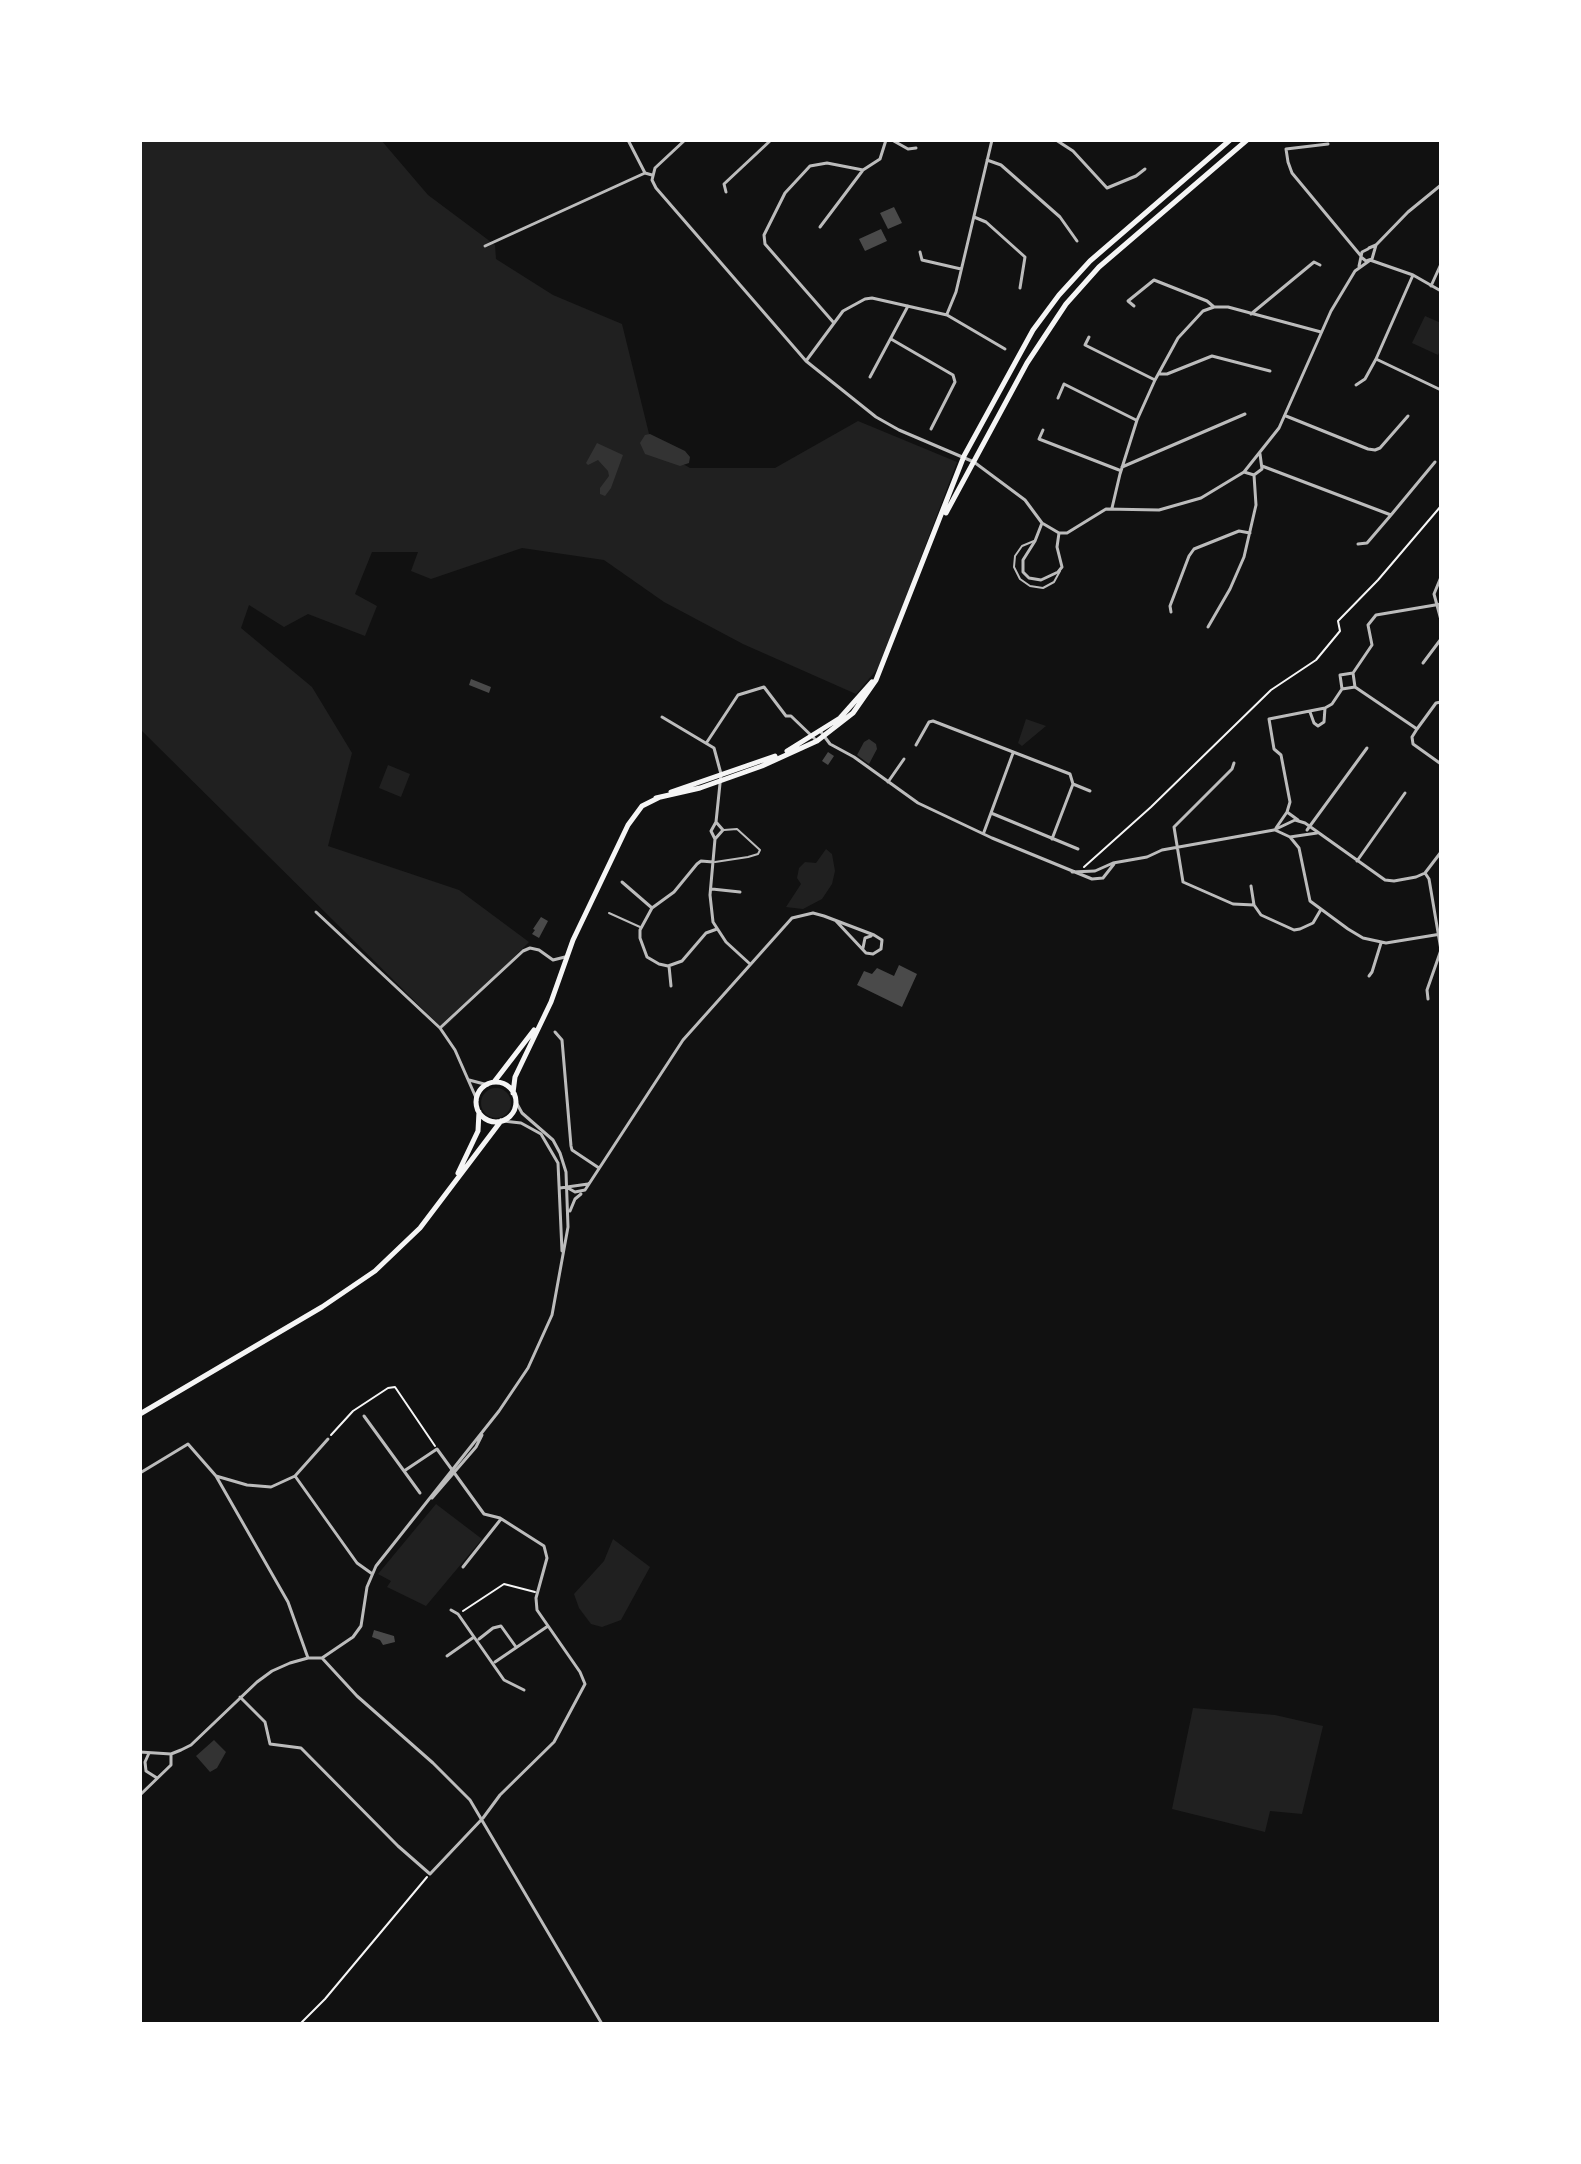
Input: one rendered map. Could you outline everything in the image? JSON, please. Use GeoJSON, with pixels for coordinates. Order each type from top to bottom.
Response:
{"type":"FeatureCollection","features":[{"type":"Feature","properties":{"kind":"main road"},"geometry":{"type":"LineString","coordinates":[[140,1414],[322,1307],[395,1254],[420,1228],[502,1121],[513,1113],[515,1077],[632,817],[642,806],[656,798],[760,767],[822,735],[859,706],[879,672],[964,456],[1033,330],[1090,261],[1230,140]]}},
{"type":"Feature","properties":{"kind":"main road"},"geometry":{"type":"LineString","coordinates":[[939,524],[1044,334],[1066,304],[1099,267],[1247,140]]}},
{"type":"Feature","properties":{"kind":"main road"},"geometry":{"type":"LineString","coordinates":[[450,1188],[478,1131],[477,1100],[480,1091],[517,1055],[544,1016]]}},
{"type":"Feature","properties":{"kind":"main road"},"geometry":{"type":"LineString","coordinates":[[490,1084],[503,1084],[513,1093]]}},
{"type":"Feature","properties":{"kind":"main road"},"geometry":{"type":"LineString","coordinates":[[479,1112],[488,1120],[502,1121]]}},
{"type":"Feature","properties":{"kind":"street"},"geometry":{"type":"LineString","coordinates":[[628,140],[645,173],[652,178],[677,215],[806,361],[876,417],[974,462],[1025,500],[1042,523],[1059,533],[1067,533],[1106,509],[1159,510],[1201,498],[1244,472],[1286,416],[1321,332],[1368,248]]}},
{"type":"Feature","properties":{"kind":"street"},"geometry":{"type":"LineString","coordinates":[[652,178],[655,168],[685,140]]}},
{"type":"Feature","properties":{"kind":"street"},"geometry":{"type":"LineString","coordinates":[[726,192],[724,184],[771,140]]}},
{"type":"Feature","properties":{"kind":"street"},"geometry":{"type":"LineString","coordinates":[[820,227],[863,170],[880,159],[886,140]]}},
{"type":"Feature","properties":{"kind":"street"},"geometry":{"type":"LineString","coordinates":[[892,140],[908,149],[916,148]]}},
{"type":"Feature","properties":{"kind":"street"},"geometry":{"type":"LineString","coordinates":[[947,315],[956,292],[992,140]]}},
{"type":"Feature","properties":{"kind":"street"},"geometry":{"type":"LineString","coordinates":[[1056,140],[1073,151],[1107,188],[1145,169]]}},
{"type":"Feature","properties":{"kind":"street"},"geometry":{"type":"LineString","coordinates":[[1328,144],[1286,149],[1292,173],[1361,257],[1413,275],[1441,291]]}},
{"type":"Feature","properties":{"kind":"street"},"geometry":{"type":"LineString","coordinates":[[987,160],[1001,165],[1060,217],[1077,241]]}},
{"type":"Feature","properties":{"kind":"street"},"geometry":{"type":"LineString","coordinates":[[834,323],[765,244],[764,235],[785,193],[810,166],[827,163],[863,170]]}},
{"type":"Feature","properties":{"kind":"street"},"geometry":{"type":"LineString","coordinates":[[485,246],[645,173]]}},
{"type":"Feature","properties":{"kind":"street"},"geometry":{"type":"LineString","coordinates":[[1354,247],[1376,245],[1408,212],[1441,185]]}},
{"type":"Feature","properties":{"kind":"street"},"geometry":{"type":"LineString","coordinates":[[974,217],[986,222],[1025,257],[1020,288]]}},
{"type":"Feature","properties":{"kind":"street"},"geometry":{"type":"LineString","coordinates":[[1357,269],[1375,253],[1376,245]]}},
{"type":"Feature","properties":{"kind":"street"},"geometry":{"type":"LineString","coordinates":[[1368,248],[1382,263]]}},
{"type":"Feature","properties":{"kind":"street"},"geometry":{"type":"LineString","coordinates":[[920,252],[922,260],[961,269]]}},
{"type":"Feature","properties":{"kind":"street"},"geometry":{"type":"LineString","coordinates":[[1251,314],[1314,262],[1320,265]]}},
{"type":"Feature","properties":{"kind":"street"},"geometry":{"type":"LineString","coordinates":[[1431,286],[1441,264]]}},
{"type":"Feature","properties":{"kind":"street"},"geometry":{"type":"LineString","coordinates":[[1356,385],[1365,379],[1376,359],[1413,275]]}},
{"type":"Feature","properties":{"kind":"street"},"geometry":{"type":"LineString","coordinates":[[1134,306],[1128,301],[1154,280],[1207,301],[1214,307]]}},
{"type":"Feature","properties":{"kind":"street"},"geometry":{"type":"LineString","coordinates":[[806,361],[843,311],[872,298],[947,315],[1005,349]]}},
{"type":"Feature","properties":{"kind":"street"},"geometry":{"type":"LineString","coordinates":[[870,377],[908,306]]}},
{"type":"Feature","properties":{"kind":"street"},"geometry":{"type":"LineString","coordinates":[[1112,508],[1137,420],[1155,380],[1178,338],[1203,311],[1228,307],[1321,332]]}},
{"type":"Feature","properties":{"kind":"street"},"geometry":{"type":"LineString","coordinates":[[1089,337],[1085,345],[1155,380]]}},
{"type":"Feature","properties":{"kind":"street"},"geometry":{"type":"LineString","coordinates":[[891,339],[953,375],[955,382],[931,429]]}},
{"type":"Feature","properties":{"kind":"street"},"geometry":{"type":"LineString","coordinates":[[1159,374],[1167,374],[1212,356],[1270,371]]}},
{"type":"Feature","properties":{"kind":"street"},"geometry":{"type":"LineString","coordinates":[[1376,359],[1441,390]]}},
{"type":"Feature","properties":{"kind":"street"},"geometry":{"type":"LineString","coordinates":[[1058,398],[1064,384],[1137,420]]}},
{"type":"Feature","properties":{"kind":"street"},"geometry":{"type":"LineString","coordinates":[[1043,430],[1039,439],[1121,469],[1245,414]]}},
{"type":"Feature","properties":{"kind":"street"},"geometry":{"type":"LineString","coordinates":[[1286,416],[1375,450],[1408,416]]}},
{"type":"Feature","properties":{"kind":"street"},"geometry":{"type":"LineString","coordinates":[[1260,454],[1262,466]]}},
{"type":"Feature","properties":{"kind":"street"},"geometry":{"type":"LineString","coordinates":[[1358,544],[1367,543],[1435,462]]}},
{"type":"Feature","properties":{"kind":"street"},"geometry":{"type":"LineString","coordinates":[[1208,627],[1244,557],[1256,505],[1254,475],[1262,466]]}},
{"type":"Feature","properties":{"kind":"street"},"geometry":{"type":"LineString","coordinates":[[1262,466],[1391,515]]}},
{"type":"Feature","properties":{"kind":"street"},"geometry":{"type":"LineString","coordinates":[[1244,472],[1254,475]]}},
{"type":"Feature","properties":{"kind":"street"},"geometry":{"type":"LineString","coordinates":[[1042,523],[1023,560],[1026,575],[1041,580],[1062,567],[1057,547],[1059,533]]}},
{"type":"Feature","properties":{"kind":"street"},"geometry":{"type":"LineString","coordinates":[[1171,612],[1170,606],[1194,549],[1239,531],[1250,533]]}},
{"type":"Feature","properties":{"kind":"street"},"geometry":{"type":"LineString","coordinates":[[1441,577],[1436,586],[1441,620]]}},
{"type":"Feature","properties":{"kind":"street"},"geometry":{"type":"LineString","coordinates":[[1355,687],[1353,673],[1372,645],[1368,625],[1376,615],[1439,604]]}},
{"type":"Feature","properties":{"kind":"street"},"geometry":{"type":"LineString","coordinates":[[1423,663],[1441,639]]}},
{"type":"Feature","properties":{"kind":"street"},"geometry":{"type":"LineString","coordinates":[[1274,829],[1287,812],[1290,802],[1281,755],[1274,749],[1269,719],[1325,708],[1332,704],[1342,689],[1340,675],[1353,673]]}},
{"type":"Feature","properties":{"kind":"street"},"geometry":{"type":"LineString","coordinates":[[707,742],[738,695],[764,687],[786,716],[791,716],[815,738]]}},
{"type":"Feature","properties":{"kind":"street"},"geometry":{"type":"LineString","coordinates":[[1342,689],[1355,687],[1417,729]]}},
{"type":"Feature","properties":{"kind":"street"},"geometry":{"type":"LineString","coordinates":[[1441,702],[1436,703],[1412,737],[1413,744],[1441,764]]}},
{"type":"Feature","properties":{"kind":"street"},"geometry":{"type":"LineString","coordinates":[[1310,712],[1318,726],[1326,718],[1325,708]]}},
{"type":"Feature","properties":{"kind":"street"},"geometry":{"type":"LineString","coordinates":[[662,717],[707,742],[715,750],[720,778],[716,822],[711,831],[715,839],[710,909],[717,929],[726,942],[750,964]]}},
{"type":"Feature","properties":{"kind":"street"},"geometry":{"type":"LineString","coordinates":[[916,745],[933,721],[1070,774],[1073,784],[1052,839]]}},
{"type":"Feature","properties":{"kind":"street"},"geometry":{"type":"LineString","coordinates":[[822,735],[830,744],[854,757],[918,803],[983,834],[1072,872],[1099,880],[1118,862]]}},
{"type":"Feature","properties":{"kind":"street"},"geometry":{"type":"LineString","coordinates":[[1299,848],[1307,830],[1367,748]]}},
{"type":"Feature","properties":{"kind":"street"},"geometry":{"type":"LineString","coordinates":[[983,834],[1013,753]]}},
{"type":"Feature","properties":{"kind":"street"},"geometry":{"type":"LineString","coordinates":[[888,782],[904,759]]}},
{"type":"Feature","properties":{"kind":"street"},"geometry":{"type":"LineString","coordinates":[[1234,763],[1230,771],[1176,824],[1173,832],[1183,882],[1233,904],[1254,905]]}},
{"type":"Feature","properties":{"kind":"street"},"geometry":{"type":"LineString","coordinates":[[1073,784],[1090,791]]}},
{"type":"Feature","properties":{"kind":"street"},"geometry":{"type":"LineString","coordinates":[[1357,861],[1405,793]]}},
{"type":"Feature","properties":{"kind":"street"},"geometry":{"type":"LineString","coordinates":[[1287,812],[1307,830],[1317,833],[1385,880],[1425,873],[1441,852]]}},
{"type":"Feature","properties":{"kind":"street"},"geometry":{"type":"LineString","coordinates":[[991,813],[1078,849]]}},
{"type":"Feature","properties":{"kind":"street"},"geometry":{"type":"LineString","coordinates":[[1072,872],[1095,871],[1118,862],[1274,829],[1298,820]]}},
{"type":"Feature","properties":{"kind":"street"},"geometry":{"type":"LineString","coordinates":[[715,839],[723,830],[716,822]]}},
{"type":"Feature","properties":{"kind":"street"},"geometry":{"type":"LineString","coordinates":[[1283,825],[1284,834]]}},
{"type":"Feature","properties":{"kind":"street"},"geometry":{"type":"LineString","coordinates":[[1274,829],[1290,837],[1299,848],[1308,897],[1320,911],[1358,936],[1381,943],[1440,935]]}},
{"type":"Feature","properties":{"kind":"street"},"geometry":{"type":"LineString","coordinates":[[1290,837],[1307,830]]}},
{"type":"Feature","properties":{"kind":"street"},"geometry":{"type":"LineString","coordinates":[[713,862],[701,861],[697,864],[674,892],[652,908],[640,938],[644,952],[653,961],[669,965],[682,961],[698,939],[717,929]]}},
{"type":"Feature","properties":{"kind":"street"},"geometry":{"type":"LineString","coordinates":[[1425,873],[1429,879],[1441,950],[1427,990],[1428,999]]}},
{"type":"Feature","properties":{"kind":"street"},"geometry":{"type":"LineString","coordinates":[[622,882],[652,908]]}},
{"type":"Feature","properties":{"kind":"street"},"geometry":{"type":"LineString","coordinates":[[1251,886],[1254,905],[1261,915],[1294,930],[1313,923],[1320,911]]}},
{"type":"Feature","properties":{"kind":"street"},"geometry":{"type":"LineString","coordinates":[[711,889],[740,892]]}},
{"type":"Feature","properties":{"kind":"street"},"geometry":{"type":"LineString","coordinates":[[316,912],[440,1028],[455,1050],[477,1100]]}},
{"type":"Feature","properties":{"kind":"street"},"geometry":{"type":"LineString","coordinates":[[568,1218],[575,1199],[590,1184],[683,1040],[792,918],[813,913],[836,921],[874,935],[882,940],[881,949],[873,954],[864,951],[836,921]]}},
{"type":"Feature","properties":{"kind":"street"},"geometry":{"type":"LineString","coordinates":[[864,951],[865,938],[874,935]]}},
{"type":"Feature","properties":{"kind":"street"},"geometry":{"type":"LineString","coordinates":[[1369,976],[1381,943]]}},
{"type":"Feature","properties":{"kind":"street"},"geometry":{"type":"LineString","coordinates":[[440,1028],[523,951],[530,948],[539,950],[553,960],[567,956]]}},
{"type":"Feature","properties":{"kind":"street"},"geometry":{"type":"LineString","coordinates":[[669,965],[671,986]]}},
{"type":"Feature","properties":{"kind":"street"},"geometry":{"type":"LineString","coordinates":[[555,1032],[562,1040],[572,1150],[599,1168]]}},
{"type":"Feature","properties":{"kind":"street"},"geometry":{"type":"LineString","coordinates":[[466,1077],[473,1082],[490,1084]]}},
{"type":"Feature","properties":{"kind":"street"},"geometry":{"type":"LineString","coordinates":[[140,1752],[171,1754],[191,1745],[272,1671],[308,1658],[322,1658],[353,1637],[361,1626],[371,1573],[453,1472],[528,1368],[543,1339],[556,1300],[568,1218],[568,1188],[557,1147],[547,1133],[523,1114],[516,1102]]}},
{"type":"Feature","properties":{"kind":"street"},"geometry":{"type":"LineString","coordinates":[[502,1121],[521,1123],[541,1134],[558,1163],[562,1259]]}},
{"type":"Feature","properties":{"kind":"street"},"geometry":{"type":"LineString","coordinates":[[568,1188],[590,1184]]}},
{"type":"Feature","properties":{"kind":"street"},"geometry":{"type":"LineString","coordinates":[[560,1188],[583,1192]]}},
{"type":"Feature","properties":{"kind":"street"},"geometry":{"type":"LineString","coordinates":[[364,1416],[420,1493]]}},
{"type":"Feature","properties":{"kind":"street"},"geometry":{"type":"LineString","coordinates":[[216,1476],[271,1487],[295,1476],[328,1439]]}},
{"type":"Feature","properties":{"kind":"street"},"geometry":{"type":"LineString","coordinates":[[140,1473],[188,1444],[216,1476],[288,1602],[308,1658]]}},
{"type":"Feature","properties":{"kind":"street"},"geometry":{"type":"LineString","coordinates":[[240,1697],[265,1722],[270,1744],[301,1748],[430,1874],[483,1818],[500,1795],[554,1742],[585,1684],[537,1610],[546,1551],[539,1541],[501,1519],[484,1514],[437,1449],[404,1471]]}},
{"type":"Feature","properties":{"kind":"street"},"geometry":{"type":"LineString","coordinates":[[295,1476],[357,1563],[371,1573]]}},
{"type":"Feature","properties":{"kind":"street"},"geometry":{"type":"LineString","coordinates":[[463,1567],[501,1519]]}},
{"type":"Feature","properties":{"kind":"street"},"geometry":{"type":"LineString","coordinates":[[451,1610],[458,1614],[504,1680],[524,1690]]}},
{"type":"Feature","properties":{"kind":"street"},"geometry":{"type":"LineString","coordinates":[[447,1656],[499,1626],[504,1628],[516,1647]]}},
{"type":"Feature","properties":{"kind":"street"},"geometry":{"type":"LineString","coordinates":[[493,1663],[548,1626]]}},
{"type":"Feature","properties":{"kind":"street"},"geometry":{"type":"LineString","coordinates":[[322,1658],[357,1696],[470,1800],[602,2024]]}},
{"type":"Feature","properties":{"kind":"street"},"geometry":{"type":"LineString","coordinates":[[149,1753],[145,1762],[146,1771],[157,1778]]}},
{"type":"Feature","properties":{"kind":"street"},"geometry":{"type":"LineString","coordinates":[[140,1795],[171,1765],[171,1754]]}},
{"type":"Feature","properties":{"kind":"lane"},"geometry":{"type":"LineString","coordinates":[[1035,541],[1022,546],[1014,561],[1016,574],[1024,584],[1035,588],[1049,586],[1058,578],[1062,567]]}},
{"type":"Feature","properties":{"kind":"lane"},"geometry":{"type":"LineString","coordinates":[[713,862],[748,857],[758,854],[760,850],[737,829],[723,830]]}},
{"type":"Feature","properties":{"kind":"lane"},"geometry":{"type":"LineString","coordinates":[[609,913],[642,928]]}},
{"type":"Feature","properties":{"kind":"path"},"geometry":{"type":"LineString","coordinates":[[1079,872],[1271,690],[1316,660],[1340,631],[1338,621],[1378,580],[1441,506]]}},
{"type":"Feature","properties":{"kind":"path"},"geometry":{"type":"LineString","coordinates":[[328,1439],[353,1411],[388,1388],[395,1387],[400,1390],[437,1449]]}},
{"type":"Feature","properties":{"kind":"path"},"geometry":{"type":"LineString","coordinates":[[458,1614],[504,1584],[538,1593]]}},
{"type":"Feature","properties":{"kind":"path"},"geometry":{"type":"LineString","coordinates":[[300,2024],[325,1999],[430,1874]]}},
{"type":"Feature","properties":{"kind":"shaded area"},"geometry":{"type":"Polygon","coordinates":[[[140,140],[381,140],[428,195],[495,245],[496,259],[553,295],[622,324],[652,446],[690,468],[775,468],[858,421],[957,462],[880,666],[856,694],[743,644],[664,602],[604,560],[522,548],[431,579],[411,571],[418,552],[372,552],[355,594],[377,606],[365,636],[308,614],[284,627],[249,605],[241,628],[312,687],[352,753],[328,846],[459,890],[529,942],[443,1029],[140,729],[140,140]]]}},
{"type":"Feature","properties":{"kind":"shaded area"},"geometry":{"type":"Polygon","coordinates":[[[1425,316],[1441,323],[1438,355],[1412,343],[1425,316]]]}},
{"type":"Feature","properties":{"kind":"shaded area"},"geometry":{"type":"Polygon","coordinates":[[[650,434],[685,451],[690,457],[689,463],[680,466],[645,454],[640,443],[645,435],[650,434]]]}},
{"type":"Feature","properties":{"kind":"shaded area"},"geometry":{"type":"Polygon","coordinates":[[[597,443],[623,455],[605,496],[600,494],[600,488],[609,476],[608,471],[598,460],[588,465],[586,463],[597,443]]]}},
{"type":"Feature","properties":{"kind":"shaded area"},"geometry":{"type":"Polygon","coordinates":[[[1026,719],[1046,726],[1022,746],[1018,743],[1026,719]]]}},
{"type":"Feature","properties":{"kind":"shaded area"},"geometry":{"type":"Polygon","coordinates":[[[869,739],[877,749],[869,764],[857,755],[869,739]]]}},
{"type":"Feature","properties":{"kind":"shaded area"},"geometry":{"type":"Polygon","coordinates":[[[388,765],[410,774],[401,797],[379,788],[388,765]]]}},
{"type":"Feature","properties":{"kind":"shaded area"},"geometry":{"type":"Polygon","coordinates":[[[826,849],[832,854],[835,871],[832,884],[822,899],[803,909],[786,907],[801,884],[797,878],[799,868],[805,862],[816,863],[826,849]]]}},
{"type":"Feature","properties":{"kind":"shaded area"},"geometry":{"type":"Polygon","coordinates":[[[496,1088],[507,1092],[511,1103],[507,1114],[496,1118],[485,1114],[481,1103],[485,1092],[496,1088]]]}},
{"type":"Feature","properties":{"kind":"shaded area"},"geometry":{"type":"Polygon","coordinates":[[[436,1504],[482,1539],[426,1606],[387,1587],[391,1581],[378,1574],[436,1504]]]}},
{"type":"Feature","properties":{"kind":"shaded area"},"geometry":{"type":"Polygon","coordinates":[[[613,1539],[650,1567],[621,1620],[602,1627],[591,1624],[579,1608],[574,1594],[604,1561],[613,1539]]]}},
{"type":"Feature","properties":{"kind":"shaded area"},"geometry":{"type":"Polygon","coordinates":[[[1193,1708],[1275,1715],[1323,1726],[1302,1814],[1270,1811],[1265,1832],[1172,1809],[1193,1708]]]}},
{"type":"Feature","properties":{"kind":"shaded area"},"geometry":{"type":"Polygon","coordinates":[[[214,1740],[226,1752],[217,1768],[210,1772],[196,1756],[214,1740]]]}},
{"type":"Feature","properties":{"kind":"building"},"geometry":{"type":"Polygon","coordinates":[[[894,207],[902,223],[888,229],[880,213],[894,207]]]}},
{"type":"Feature","properties":{"kind":"building"},"geometry":{"type":"Polygon","coordinates":[[[881,229],[887,241],[865,251],[859,239],[881,229]]]}},
{"type":"Feature","properties":{"kind":"building"},"geometry":{"type":"Polygon","coordinates":[[[471,679],[491,687],[489,693],[469,685],[471,679]]]}},
{"type":"Feature","properties":{"kind":"building"},"geometry":{"type":"Polygon","coordinates":[[[828,752],[834,756],[828,765],[822,761],[828,752]]]}},
{"type":"Feature","properties":{"kind":"building"},"geometry":{"type":"Polygon","coordinates":[[[541,917],[548,921],[539,938],[532,934],[541,917]]]}},
{"type":"Feature","properties":{"kind":"building"},"geometry":{"type":"Polygon","coordinates":[[[899,965],[917,974],[902,1007],[857,985],[864,971],[872,974],[877,968],[894,976],[899,965]]]}},
{"type":"Feature","properties":{"kind":"building"},"geometry":{"type":"Polygon","coordinates":[[[374,1630],[394,1636],[395,1642],[383,1645],[372,1637],[374,1630]]]}}]}
